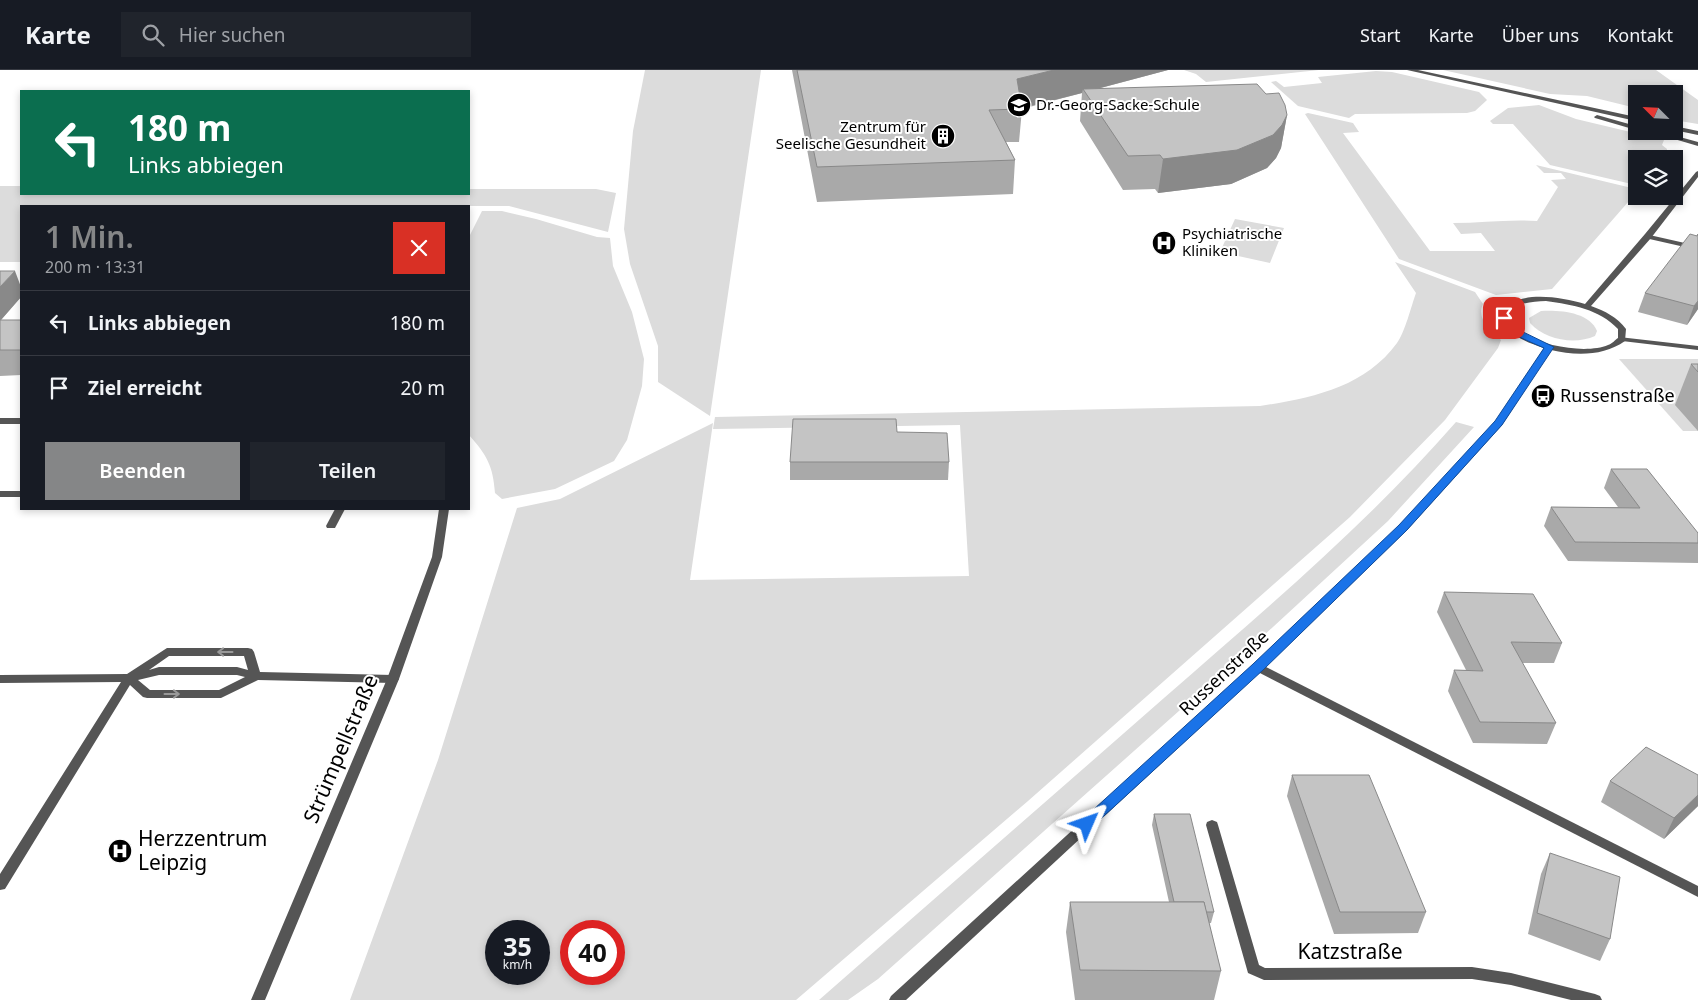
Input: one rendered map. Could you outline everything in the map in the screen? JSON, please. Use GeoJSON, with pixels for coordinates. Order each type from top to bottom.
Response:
{"type":"FeatureCollection","features":[{"type":"Feature","properties":{"kind":"street"},"geometry":{"type":"LineString","coordinates":[[1410,70],[1628,117]]}},
{"type":"Feature","properties":{"kind":"street"},"geometry":{"type":"LineString","coordinates":[[1551,102],[1567,110],[1628,126]]}},
{"type":"Feature","properties":{"kind":"street"},"geometry":{"type":"LineString","coordinates":[[1683,130],[1698,133]]}},
{"type":"Feature","properties":{"kind":"street"},"geometry":{"type":"LineString","coordinates":[[1683,140],[1698,144]]}},
{"type":"Feature","properties":{"kind":"street"},"geometry":{"type":"LineString","coordinates":[[1586,307],[1648,236],[1698,173]]}},
{"type":"Feature","properties":{"kind":"street"},"geometry":{"type":"LineString","coordinates":[[1648,236],[1698,248]]}},
{"type":"Feature","properties":{"kind":"street"},"geometry":{"type":"LineString","coordinates":[[1546,299],[1586,307],[1605,315],[1618,324],[1623,334],[1622,339],[1614,346],[1599,351],[1575,351],[1549,347],[1529,340],[1514,331],[1504,318],[1504,312],[1507,308],[1523,301],[1546,299]]}},
{"type":"Feature","properties":{"kind":"street"},"geometry":{"type":"LineString","coordinates":[[1622,339],[1698,348]]}},
{"type":"Feature","properties":{"kind":"street","name":"Russenstraße"},"geometry":{"type":"LineString","coordinates":[[896,1000],[1258,667],[1403,528],[1499,423],[1549,347]]}},
{"type":"Feature","properties":{"kind":"street"},"geometry":{"type":"LineString","coordinates":[[0,421],[20,420]]}},
{"type":"Feature","properties":{"kind":"street"},"geometry":{"type":"LineString","coordinates":[[0,494],[20,494]]}},
{"type":"Feature","properties":{"kind":"street"},"geometry":{"type":"LineString","coordinates":[[332,526],[340,510]]}},
{"type":"Feature","properties":{"kind":"street","name":"Strümpellstraße"},"geometry":{"type":"LineString","coordinates":[[258,1000],[393,678],[437,557],[444,510]]}},
{"type":"Feature","properties":{"kind":"street"},"geometry":{"type":"LineString","coordinates":[[0,885],[129,678],[167,652],[248,652],[256,676]]}},
{"type":"Feature","properties":{"kind":"street"},"geometry":{"type":"LineString","coordinates":[[1258,667],[1698,892]]}},
{"type":"Feature","properties":{"kind":"street"},"geometry":{"type":"LineString","coordinates":[[0,679],[129,678],[159,671],[237,671],[256,676],[393,678]]}},
{"type":"Feature","properties":{"kind":"street"},"geometry":{"type":"LineString","coordinates":[[129,678],[147,694],[222,694],[256,676]]}},
{"type":"Feature","properties":{"kind":"street","name":"Katzstraße"},"geometry":{"type":"LineString","coordinates":[[1212,825],[1252,968],[1264,974],[1472,973],[1511,978],[1595,1000]]}},
{"type":"Feature","properties":{"kind":"shaded area"},"geometry":{"type":"Polygon","coordinates":[[[645,70],[761,70],[710,416],[658,382],[658,346],[630,264],[624,229],[633,131],[645,70]]]}},
{"type":"Feature","properties":{"kind":"shaded area"},"geometry":{"type":"Polygon","coordinates":[[[1184,70],[1319,70],[1206,82],[1196,74],[1184,70]]]}},
{"type":"Feature","properties":{"kind":"shaded area"},"geometry":{"type":"Polygon","coordinates":[[[1443,70],[1656,70],[1677,85],[1628,85],[1628,106],[1587,96],[1550,94],[1443,70]]]}},
{"type":"Feature","properties":{"kind":"shaded area"},"geometry":{"type":"Polygon","coordinates":[[[1376,71],[1392,72],[1479,92],[1487,100],[1475,111],[1467,113],[1355,114],[1349,118],[1298,106],[1271,82],[1276,81],[1284,87],[1322,83],[1318,77],[1376,71]]]}},
{"type":"Feature","properties":{"kind":"shaded area"},"geometry":{"type":"Polygon","coordinates":[[[1683,89],[1698,100],[1698,124],[1683,122],[1683,89]]]}},
{"type":"Feature","properties":{"kind":"shaded area"},"geometry":{"type":"Polygon","coordinates":[[[1539,105],[1576,119],[1628,131],[1628,140],[1664,140],[1662,145],[1667,150],[1628,150],[1628,183],[1550,165],[1513,124],[1493,124],[1490,121],[1508,108],[1539,105]]]}},
{"type":"Feature","properties":{"kind":"shaded area"},"geometry":{"type":"Polygon","coordinates":[[[1308,113],[1353,123],[1359,132],[1343,133],[1430,251],[1495,251],[1481,233],[1461,234],[1453,223],[1537,221],[1558,187],[1551,180],[1566,179],[1561,173],[1544,173],[1536,165],[1628,187],[1628,202],[1552,289],[1496,295],[1399,259],[1305,114],[1308,113]]]}},
{"type":"Feature","properties":{"kind":"shaded area"},"geometry":{"type":"Polygon","coordinates":[[[0,186],[20,186],[20,195],[470,195],[470,189],[596,189],[616,193],[608,232],[509,206],[20,205],[20,262],[0,262],[0,186]]]}},
{"type":"Feature","properties":{"kind":"shaded area"},"geometry":{"type":"Polygon","coordinates":[[[482,211],[502,211],[597,237],[610,238],[613,266],[632,312],[644,359],[642,386],[627,440],[614,461],[555,489],[502,499],[495,493],[493,475],[488,461],[470,436],[470,235],[482,211]]]}},
{"type":"Feature","properties":{"kind":"shaded area"},"geometry":{"type":"Polygon","coordinates":[[[1235,219],[1284,228],[1270,263],[1220,252],[1235,219]]]}},
{"type":"Feature","properties":{"kind":"shaded area"},"geometry":{"type":"Polygon","coordinates":[[[1395,262],[1475,292],[1483,304],[1481,314],[1485,323],[1501,340],[1498,348],[1445,420],[1350,517],[1028,801],[796,1000],[350,1000],[438,760],[517,508],[560,499],[713,423],[690,580],[969,576],[960,425],[713,429],[715,417],[1260,406],[1317,394],[1353,381],[1369,371],[1384,358],[1397,343],[1416,293],[1395,262]]]}},
{"type":"Feature","properties":{"kind":"shaded area"},"geometry":{"type":"Polygon","coordinates":[[[1541,311],[1573,313],[1581,316],[1593,325],[1597,331],[1595,336],[1579,340],[1552,337],[1536,329],[1530,323],[1529,318],[1541,311]]]}},
{"type":"Feature","properties":{"kind":"shaded area"},"geometry":{"type":"Polygon","coordinates":[[[1619,359],[1698,359],[1698,431],[1683,431],[1619,359]]]}},
{"type":"Feature","properties":{"kind":"shaded area"},"geometry":{"type":"Polygon","coordinates":[[[1456,422],[1474,427],[1388,521],[1262,637],[878,979],[848,1000],[819,1000],[1315,565],[1352,531],[1456,422]]]}},
{"type":"Feature","properties":{"kind":"building"},"geometry":{"type":"Polygon","coordinates":[[[797,70],[1054,70],[1017,79],[1022,109],[989,110],[1015,160],[817,167],[797,70]]]}},
{"type":"Feature","properties":{"kind":"building"},"geometry":{"type":"Polygon","coordinates":[[[1257,84],[1266,94],[1279,93],[1285,105],[1287,115],[1282,125],[1273,135],[1237,150],[1163,159],[1160,155],[1128,156],[1083,89],[1257,84]]]}},
{"type":"Feature","properties":{"kind":"building"},"geometry":{"type":"Polygon","coordinates":[[[1690,234],[1697,236],[1698,234],[1698,301],[1694,306],[1645,293],[1690,234]]]}},
{"type":"Feature","properties":{"kind":"building"},"geometry":{"type":"Polygon","coordinates":[[[0,271],[15,271],[0,287],[0,271]]]}},
{"type":"Feature","properties":{"kind":"building"},"geometry":{"type":"Polygon","coordinates":[[[0,320],[20,320],[20,350],[0,350],[0,320]]]}},
{"type":"Feature","properties":{"kind":"building"},"geometry":{"type":"Polygon","coordinates":[[[1691,364],[1698,364],[1698,372],[1691,364]]]}},
{"type":"Feature","properties":{"kind":"building"},"geometry":{"type":"Polygon","coordinates":[[[793,419],[896,419],[897,432],[947,433],[949,462],[790,462],[793,419]]]}},
{"type":"Feature","properties":{"kind":"building"},"geometry":{"type":"Polygon","coordinates":[[[1611,469],[1647,469],[1698,533],[1698,543],[1575,542],[1551,507],[1640,508],[1611,469]]]}},
{"type":"Feature","properties":{"kind":"building"},"geometry":{"type":"Polygon","coordinates":[[[1444,592],[1533,594],[1562,643],[1511,642],[1556,723],[1480,722],[1454,670],[1483,671],[1444,592]]]}},
{"type":"Feature","properties":{"kind":"building"},"geometry":{"type":"Polygon","coordinates":[[[1646,747],[1698,775],[1698,795],[1674,818],[1610,781],[1646,747]]]}},
{"type":"Feature","properties":{"kind":"building"},"geometry":{"type":"Polygon","coordinates":[[[1292,775],[1369,775],[1426,912],[1340,912],[1292,775]]]}},
{"type":"Feature","properties":{"kind":"building"},"geometry":{"type":"Polygon","coordinates":[[[1154,814],[1190,814],[1214,912],[1206,912],[1204,902],[1174,902],[1154,814]]]}},
{"type":"Feature","properties":{"kind":"building"},"geometry":{"type":"Polygon","coordinates":[[[1550,853],[1620,877],[1610,939],[1537,913],[1550,853]]]}},
{"type":"Feature","properties":{"kind":"building"},"geometry":{"type":"Polygon","coordinates":[[[1070,902],[1204,902],[1221,971],[1080,970],[1070,902]]]}},
{"type":"Feature","properties":{"kind":"place","name":"Dr.-Georg-Sacke-Schule"},"geometry":{"type":"Point","coordinates":[1019,105]}},
{"type":"Feature","properties":{"kind":"place","name":"Zentrum für Seelische Gesundheit"},"geometry":{"type":"Point","coordinates":[943,136]}},
{"type":"Feature","properties":{"kind":"place","name":"Psychiatrische Kliniken"},"geometry":{"type":"Point","coordinates":[1164,243]}},
{"type":"Feature","properties":{"kind":"place","name":"Russenstraße"},"geometry":{"type":"Point","coordinates":[1543,396]}},
{"type":"Feature","properties":{"kind":"place","name":"Herzzentrum Leipzig"},"geometry":{"type":"Point","coordinates":[120,851]}},
{"type":"Feature","properties":{"kind":"route"},"geometry":{"type":"LineString","coordinates":[[1087,824],[1258,667],[1403,528],[1499,423],[1549,347],[1523,337],[1514,331],[1504,318]]}}]}
